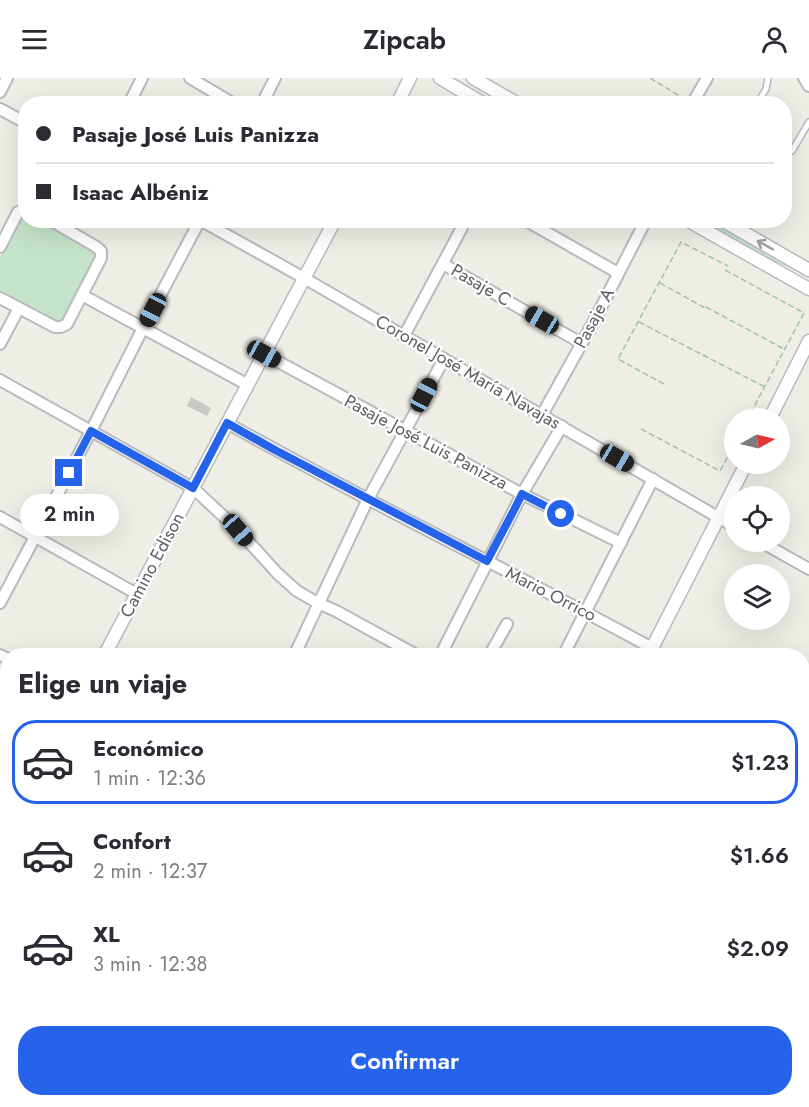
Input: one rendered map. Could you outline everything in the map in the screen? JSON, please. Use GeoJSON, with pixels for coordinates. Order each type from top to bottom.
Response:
{"type":"FeatureCollection","features":[{"type":"Feature","properties":{"kind":"street"},"geometry":{"type":"LineString","coordinates":[[0,92],[7,78]]}},
{"type":"Feature","properties":{"kind":"street"},"geometry":{"type":"LineString","coordinates":[[133,96],[142,78]]}},
{"type":"Feature","properties":{"kind":"street"},"geometry":{"type":"LineString","coordinates":[[190,78],[220,96]]}},
{"type":"Feature","properties":{"kind":"street"},"geometry":{"type":"LineString","coordinates":[[266,96],[275,78]]}},
{"type":"Feature","properties":{"kind":"street"},"geometry":{"type":"LineString","coordinates":[[401,96],[410,78]]}},
{"type":"Feature","properties":{"kind":"street"},"geometry":{"type":"LineString","coordinates":[[440,78],[470,96]]}},
{"type":"Feature","properties":{"kind":"street"},"geometry":{"type":"LineString","coordinates":[[473,78],[505,96]]}},
{"type":"Feature","properties":{"kind":"street"},"geometry":{"type":"LineString","coordinates":[[692,96],[707,78]]}},
{"type":"Feature","properties":{"kind":"street"},"geometry":{"type":"LineString","coordinates":[[0,109],[18,119]]}},
{"type":"Feature","properties":{"kind":"street"},"geometry":{"type":"LineString","coordinates":[[0,247],[18,212]]}},
{"type":"Feature","properties":{"kind":"street"},"geometry":{"type":"LineString","coordinates":[[0,298],[55,327],[67,324],[101,258],[101,251],[71,228]]}},
{"type":"Feature","properties":{"kind":"street"},"geometry":{"type":"LineString","coordinates":[[0,603],[196,228]]}},
{"type":"Feature","properties":{"kind":"street","name":"Coronel José María Navajas"},"geometry":{"type":"LineString","coordinates":[[214,228],[724,521]]}},
{"type":"Feature","properties":{"kind":"street","name":"Camino Edison"},"geometry":{"type":"LineString","coordinates":[[108,648],[331,228]]}},
{"type":"Feature","properties":{"kind":"street"},"geometry":{"type":"LineString","coordinates":[[404,336],[462,228]]}},
{"type":"Feature","properties":{"kind":"street"},"geometry":{"type":"LineString","coordinates":[[539,228],[618,273]]}},
{"type":"Feature","properties":{"kind":"street","name":"Pasaje A"},"geometry":{"type":"LineString","coordinates":[[542,415],[642,228]]}},
{"type":"Feature","properties":{"kind":"street"},"geometry":{"type":"LineString","coordinates":[[701,228],[809,289]]}},
{"type":"Feature","properties":{"kind":"street"},"geometry":{"type":"LineString","coordinates":[[736,228],[809,270]]}},
{"type":"Feature","properties":{"kind":"street","name":"Pasaje C"},"geometry":{"type":"LineString","coordinates":[[443,264],[581,343]]}},
{"type":"Feature","properties":{"kind":"street"},"geometry":{"type":"LineString","coordinates":[[82,295],[248,385]]}},
{"type":"Feature","properties":{"kind":"street"},"geometry":{"type":"LineString","coordinates":[[0,344],[19,308]]}},
{"type":"Feature","properties":{"kind":"street"},"geometry":{"type":"LineString","coordinates":[[775,408],[809,341]]}},
{"type":"Feature","properties":{"kind":"street","name":"Pasaje José Luis Panizza"},"geometry":{"type":"LineString","coordinates":[[264,354],[522,494],[621,543]]}},
{"type":"Feature","properties":{"kind":"street"},"geometry":{"type":"LineString","coordinates":[[298,648],[368,499],[444,359]]}},
{"type":"Feature","properties":{"kind":"street"},"geometry":{"type":"LineString","coordinates":[[0,380],[193,488],[238,530],[278,574],[297,591],[403,648]]}},
{"type":"Feature","properties":{"kind":"street","name":"Mario Orrico"},"geometry":{"type":"LineString","coordinates":[[227,423],[585,612],[644,648]]}},
{"type":"Feature","properties":{"kind":"street"},"geometry":{"type":"LineString","coordinates":[[444,648],[522,494],[562,426]]}},
{"type":"Feature","properties":{"kind":"street"},"geometry":{"type":"LineString","coordinates":[[652,648],[741,474]]}},
{"type":"Feature","properties":{"kind":"street"},"geometry":{"type":"LineString","coordinates":[[567,648],[653,479]]}},
{"type":"Feature","properties":{"kind":"street"},"geometry":{"type":"LineString","coordinates":[[0,517],[137,594]]}},
{"type":"Feature","properties":{"kind":"street"},"geometry":{"type":"LineString","coordinates":[[779,552],[809,569]]}},
{"type":"Feature","properties":{"kind":"street"},"geometry":{"type":"LineString","coordinates":[[494,648],[507,624]]}},
{"type":"Feature","properties":{"kind":"lane"},"geometry":{"type":"LineString","coordinates":[[762,96],[768,78]]}},
{"type":"Feature","properties":{"kind":"lane"},"geometry":{"type":"LineString","coordinates":[[792,151],[809,122]]}},
{"type":"Feature","properties":{"kind":"path"},"geometry":{"type":"LineString","coordinates":[[650,78],[680,96]]}},
{"type":"Feature","properties":{"kind":"path"},"geometry":{"type":"LineString","coordinates":[[664,384],[618,359],[681,242],[728,266]]}},
{"type":"Feature","properties":{"kind":"path"},"geometry":{"type":"LineString","coordinates":[[725,270],[805,313],[753,408]]}},
{"type":"Feature","properties":{"kind":"path"},"geometry":{"type":"LineString","coordinates":[[659,283],[785,349]]}},
{"type":"Feature","properties":{"kind":"path"},"geometry":{"type":"LineString","coordinates":[[639,321],[765,387]]}},
{"type":"Feature","properties":{"kind":"path"},"geometry":{"type":"LineString","coordinates":[[640,429],[720,471],[724,464]]}},
{"type":"Feature","properties":{"kind":"green space"},"geometry":{"type":"Polygon","coordinates":[[[18,222],[18,228],[56,228],[92,247],[95,254],[64,322],[59,323],[0,294],[0,257],[18,222]]]}},
{"type":"Feature","properties":{"kind":"green space"},"geometry":{"type":"Polygon","coordinates":[[[712,228],[723,228],[809,278],[789,267],[760,256],[712,228]]]}},
{"type":"Feature","properties":{"kind":"building"},"geometry":{"type":"Polygon","coordinates":[[[191,397],[211,408],[207,416],[187,406],[191,397]]]}},
{"type":"Feature","properties":{"kind":"route"},"geometry":{"type":"LineString","coordinates":[[69,473],[91,431],[193,488],[227,423],[487,561],[522,494],[561,514]]}}]}
